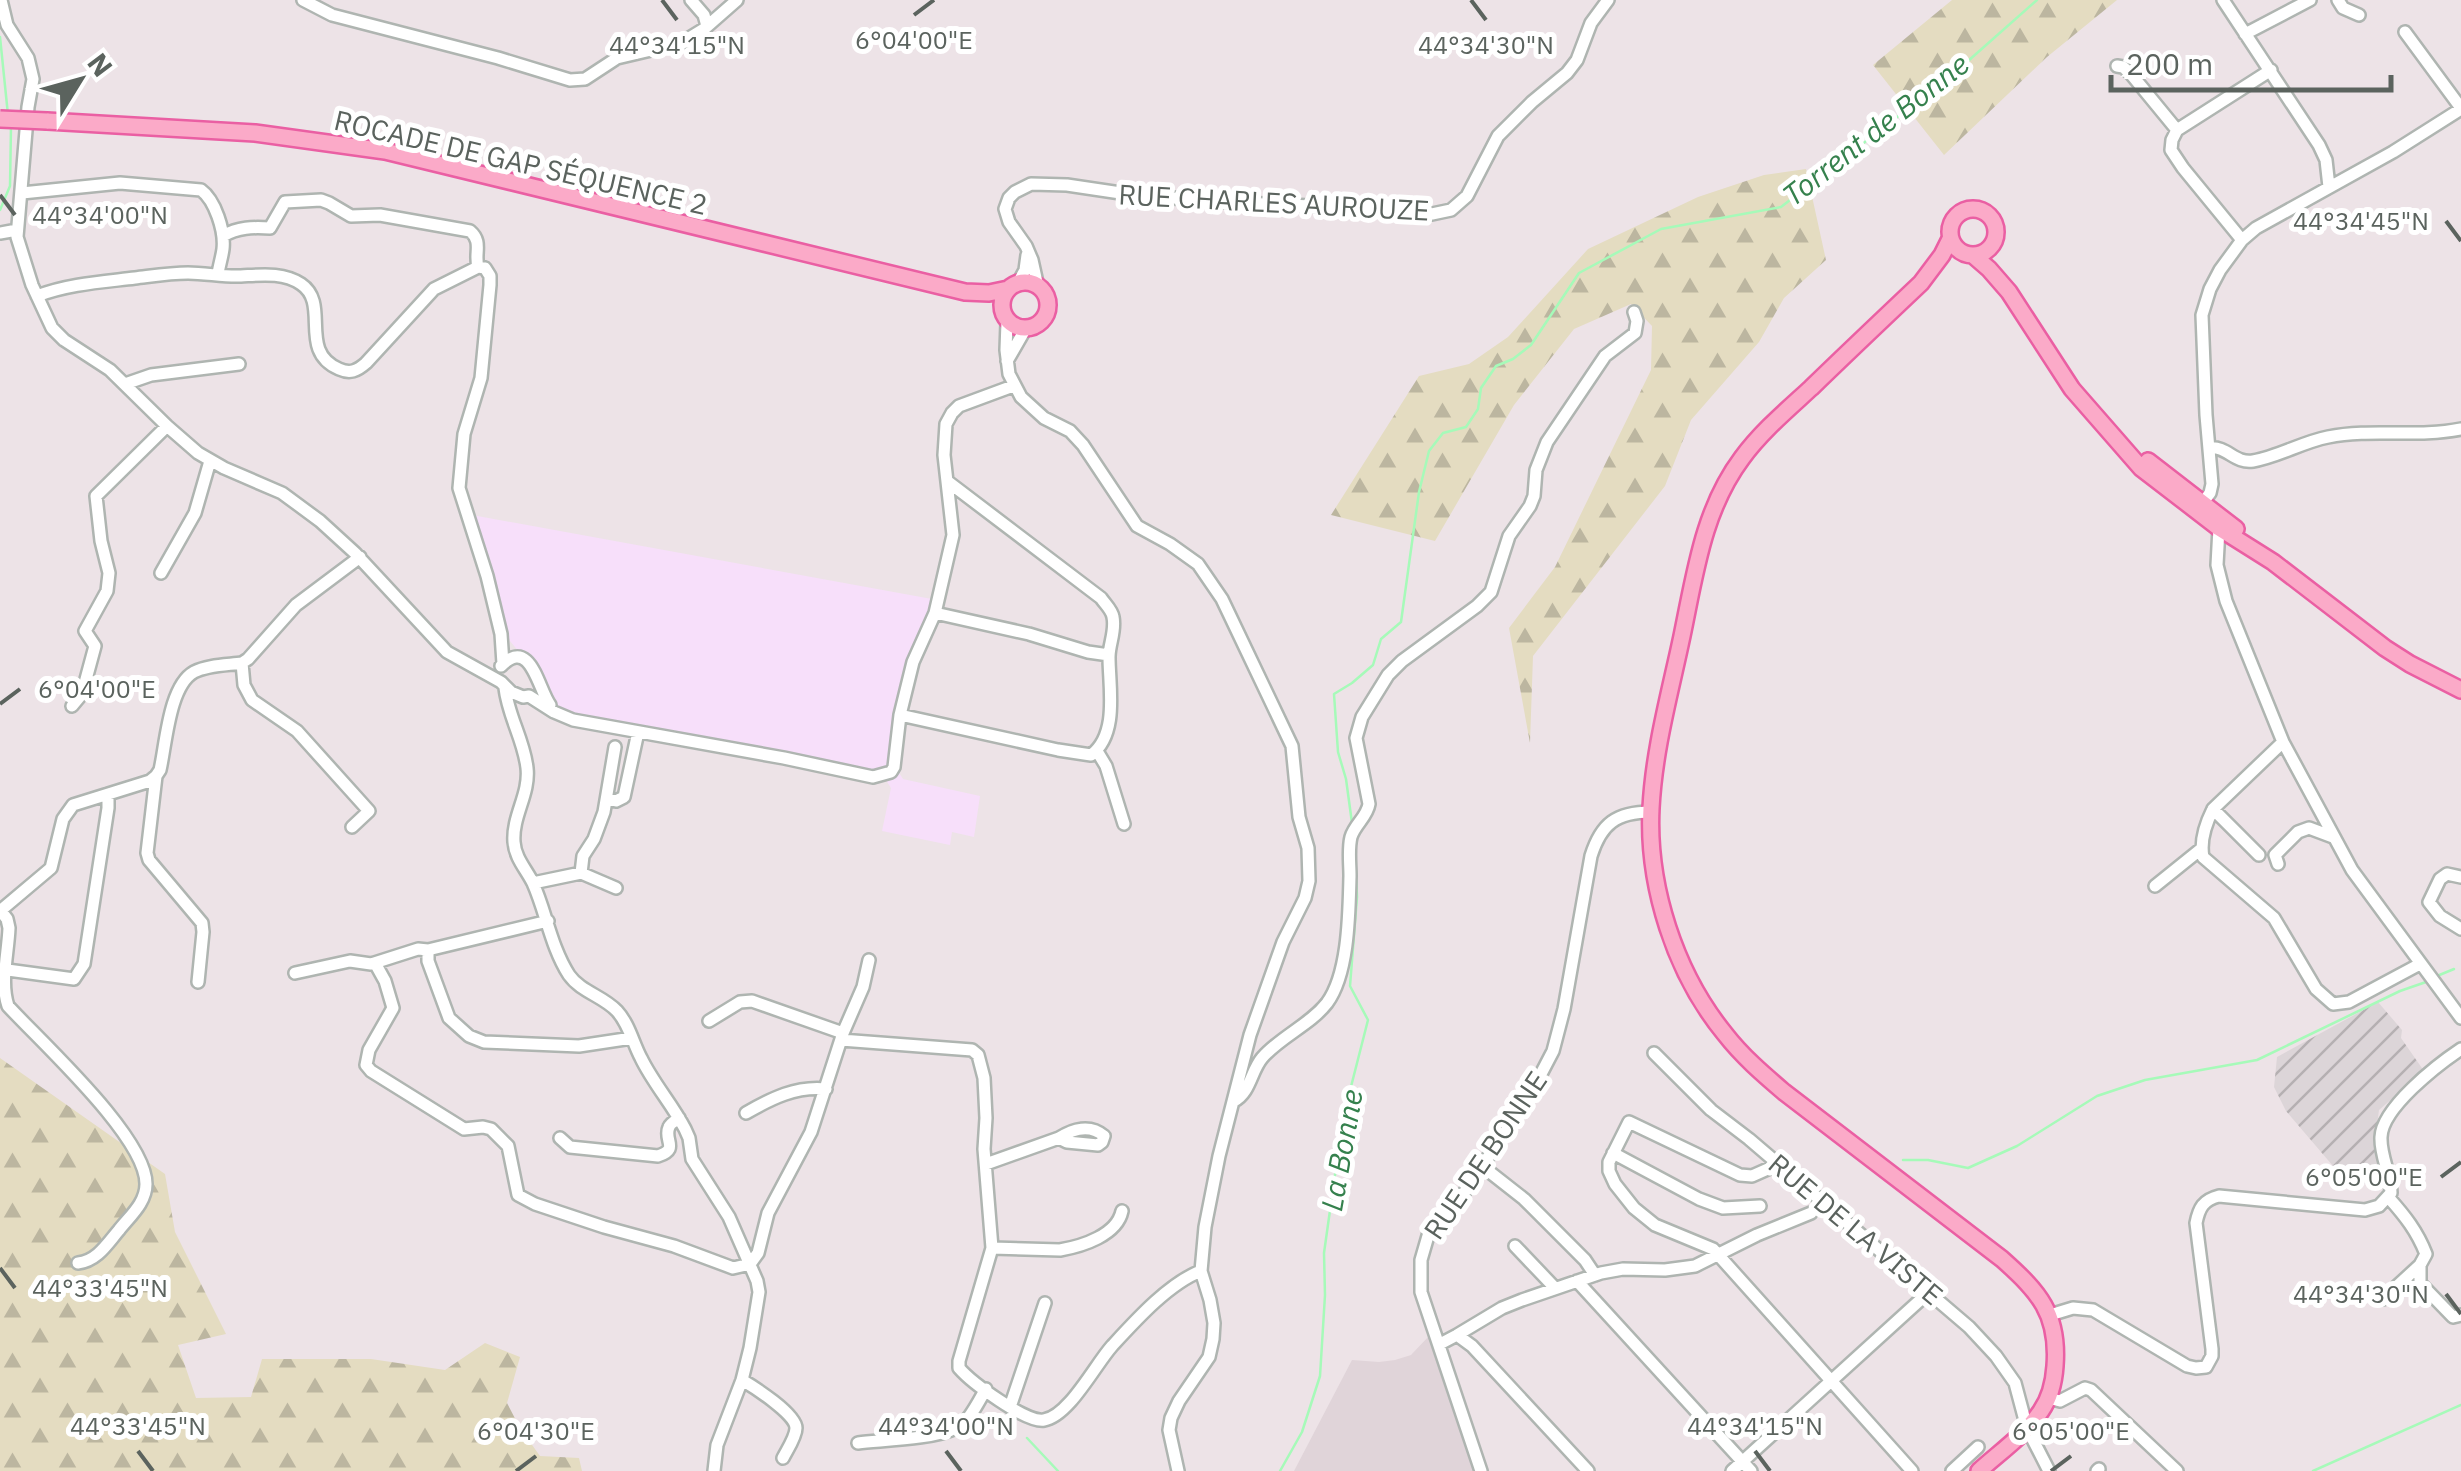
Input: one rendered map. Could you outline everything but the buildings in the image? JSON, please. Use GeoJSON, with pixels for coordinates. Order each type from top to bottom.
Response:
{"type":"FeatureCollection","features":[{"type":"Feature","properties":{"kind":"main road","name":"ROCADE DE GAP SÉQUENCE 2"},"geometry":{"type":"LineString","coordinates":[[0,119],[254,133],[385,151],[965,292],[990,293],[1013,286]]}},
{"type":"Feature","properties":{"kind":"main road"},"geometry":{"type":"LineString","coordinates":[[1920,283],[1970,255],[1988,251],[1996,238],[1994,223],[1984,212],[1970,209],[1957,215],[1942,256],[1920,283],[1742,458],[1712,510],[1661,728],[1651,819],[1657,883],[1669,930],[1701,1000],[1725,1035],[1784,1092],[2010,1267],[2036,1292],[2050,1315],[2056,1362],[2048,1398],[2027,1428],[1980,1471]]}},
{"type":"Feature","properties":{"kind":"main road"},"geometry":{"type":"LineString","coordinates":[[1950,239],[1954,246],[1989,268],[2054,364],[2141,468],[2219,528],[2272,562]]}},
{"type":"Feature","properties":{"kind":"main road"},"geometry":{"type":"LineString","coordinates":[[1993,245],[2008,292]]}},
{"type":"Feature","properties":{"kind":"main road"},"geometry":{"type":"LineString","coordinates":[[1028,282],[1038,288],[1047,298],[1046,314],[1038,324],[1026,328],[1004,317],[1002,301],[1013,286],[1028,282]]}},
{"type":"Feature","properties":{"kind":"main road","name":"ROCADE DE GAP SÉQUENCE 2"},"geometry":{"type":"LineString","coordinates":[[965,292],[1004,317]]}},
{"type":"Feature","properties":{"kind":"main road"},"geometry":{"type":"LineString","coordinates":[[2110,433],[2384,648],[2461,690]]}},
{"type":"Feature","properties":{"kind":"street"},"geometry":{"type":"LineString","coordinates":[[1,0],[7,25],[28,58],[33,78],[17,230],[26,268],[52,328],[110,370],[182,441],[210,460],[282,493],[320,520],[360,557],[447,652],[573,720],[873,777],[886,775],[894,768],[900,715],[913,662],[936,613],[954,536],[943,438],[948,418],[965,402],[1014,386]]}},
{"type":"Feature","properties":{"kind":"street"},"geometry":{"type":"LineString","coordinates":[[303,0],[346,18],[570,80],[584,80],[616,58],[681,43],[737,0]]}},
{"type":"Feature","properties":{"kind":"street"},"geometry":{"type":"LineString","coordinates":[[691,0],[704,15],[707,26]]}},
{"type":"Feature","properties":{"kind":"street","name":"RUE CHARLES AUROUZE"},"geometry":{"type":"LineString","coordinates":[[1038,288],[1032,260],[1009,222],[1006,204],[1024,186],[1041,182],[1134,196],[1239,204],[1432,214],[1451,210],[1467,196],[1506,128],[1567,74],[1577,60],[1591,23],[1608,0]]}},
{"type":"Feature","properties":{"kind":"street"},"geometry":{"type":"LineString","coordinates":[[2223,0],[2308,126],[2326,160],[2329,188]]}},
{"type":"Feature","properties":{"kind":"street"},"geometry":{"type":"LineString","coordinates":[[2245,34],[2310,0]]}},
{"type":"Feature","properties":{"kind":"street"},"geometry":{"type":"LineString","coordinates":[[2338,0],[2359,16]]}},
{"type":"Feature","properties":{"kind":"street"},"geometry":{"type":"LineString","coordinates":[[2162,485],[2198,505],[2204,503],[2212,484],[2202,315],[2210,289],[2242,240],[2256,228],[2461,108],[2405,32]]}},
{"type":"Feature","properties":{"kind":"street"},"geometry":{"type":"LineString","coordinates":[[2117,66],[2131,74],[2177,130]]}},
{"type":"Feature","properties":{"kind":"street"},"geometry":{"type":"LineString","coordinates":[[2242,240],[2183,168],[2171,150],[2172,140],[2177,130],[2271,70]]}},
{"type":"Feature","properties":{"kind":"street"},"geometry":{"type":"LineString","coordinates":[[22,193],[120,183],[201,190],[210,200],[222,236],[218,274]]}},
{"type":"Feature","properties":{"kind":"street"},"geometry":{"type":"LineString","coordinates":[[222,236],[232,230],[270,228],[285,202],[320,200],[351,216],[380,215],[470,231],[476,236],[490,284],[481,378],[464,434],[459,488],[488,576],[501,634],[506,702],[528,773],[528,786],[516,820],[514,843],[518,859],[533,883],[568,974],[622,1017],[648,1072],[679,1118],[690,1138],[692,1159],[729,1217],[759,1292],[742,1380],[714,1456],[714,1471]]}},
{"type":"Feature","properties":{"kind":"street"},"geometry":{"type":"LineString","coordinates":[[0,233],[17,230]]}},
{"type":"Feature","properties":{"kind":"street"},"geometry":{"type":"LineString","coordinates":[[1013,286],[1025,270],[1026,246]]}},
{"type":"Feature","properties":{"kind":"street"},"geometry":{"type":"LineString","coordinates":[[37,296],[70,286],[183,273],[279,276],[301,284],[308,292],[318,350],[331,366],[349,373],[366,364],[434,288],[483,269]]}},
{"type":"Feature","properties":{"kind":"street"},"geometry":{"type":"LineString","coordinates":[[1234,1101],[1245,1092],[1254,1070],[1272,1047],[1316,1014],[1334,992],[1349,910],[1352,835],[1369,804],[1356,738],[1362,718],[1388,675],[1402,661],[1491,592],[1509,536],[1534,496],[1536,470],[1547,442],[1606,356],[1635,333],[1634,312]]}},
{"type":"Feature","properties":{"kind":"street"},"geometry":{"type":"LineString","coordinates":[[1004,317],[1007,361],[1014,386],[1030,408],[1070,432],[1137,526],[1187,555],[1222,599],[1292,746],[1299,816],[1308,848],[1305,898],[1284,942],[1250,1035],[1219,1156],[1201,1271],[1214,1323],[1214,1339],[1210,1357],[1170,1418],[1178,1471]]}},
{"type":"Feature","properties":{"kind":"street"},"geometry":{"type":"LineString","coordinates":[[1007,361],[1026,328]]}},
{"type":"Feature","properties":{"kind":"street"},"geometry":{"type":"LineString","coordinates":[[125,384],[151,375],[239,364]]}},
{"type":"Feature","properties":{"kind":"street"},"geometry":{"type":"LineString","coordinates":[[72,706],[82,694],[95,646],[85,631],[106,590],[110,573],[101,541],[96,496],[167,426]]}},
{"type":"Feature","properties":{"kind":"street"},"geometry":{"type":"LineString","coordinates":[[2210,448],[2219,447],[2235,458],[2251,461],[2326,437],[2461,430]]}},
{"type":"Feature","properties":{"kind":"street"},"geometry":{"type":"LineString","coordinates":[[161,573],[195,513],[210,460]]}},
{"type":"Feature","properties":{"kind":"street"},"geometry":{"type":"LineString","coordinates":[[900,715],[1091,755],[1101,746],[1110,718],[1109,655],[1114,614],[1101,598],[947,482]]}},
{"type":"Feature","properties":{"kind":"street"},"geometry":{"type":"LineString","coordinates":[[2219,528],[2217,565],[2226,601],[2282,742],[2366,893],[2461,1018]]}},
{"type":"Feature","properties":{"kind":"street"},"geometry":{"type":"LineString","coordinates":[[78,1262],[89,1261],[100,1253],[142,1202],[146,1188],[144,1172],[110,1116],[8,1006],[1,990],[1,969],[9,928],[0,911],[51,868],[67,811],[81,801],[156,776],[180,685],[196,670],[248,659],[296,604],[360,557]]}},
{"type":"Feature","properties":{"kind":"street"},"geometry":{"type":"LineString","coordinates":[[936,613],[1109,655]]}},
{"type":"Feature","properties":{"kind":"street"},"geometry":{"type":"LineString","coordinates":[[501,634],[520,658],[534,668],[554,712]]}},
{"type":"Feature","properties":{"kind":"street"},"geometry":{"type":"LineString","coordinates":[[473,667],[502,665],[520,658]]}},
{"type":"Feature","properties":{"kind":"street"},"geometry":{"type":"LineString","coordinates":[[242,663],[244,685],[252,700],[297,731],[369,811],[352,827]]}},
{"type":"Feature","properties":{"kind":"street"},"geometry":{"type":"LineString","coordinates":[[512,717],[516,704],[536,691],[538,684]]}},
{"type":"Feature","properties":{"kind":"street"},"geometry":{"type":"LineString","coordinates":[[607,799],[624,797],[638,732]]}},
{"type":"Feature","properties":{"kind":"street"},"geometry":{"type":"LineString","coordinates":[[2282,742],[2214,809],[2201,849],[2203,858],[2274,918],[2316,989],[2333,1004],[2348,1002],[2420,964]]}},
{"type":"Feature","properties":{"kind":"street"},"geometry":{"type":"LineString","coordinates":[[581,873],[583,856],[604,812],[615,747]]}},
{"type":"Feature","properties":{"kind":"street"},"geometry":{"type":"LineString","coordinates":[[1097,751],[1106,766],[1124,824]]}},
{"type":"Feature","properties":{"kind":"street"},"geometry":{"type":"LineString","coordinates":[[156,776],[147,852],[149,860],[202,923],[198,982]]}},
{"type":"Feature","properties":{"kind":"street"},"geometry":{"type":"LineString","coordinates":[[1,969],[74,979],[84,964],[108,794]]}},
{"type":"Feature","properties":{"kind":"street"},"geometry":{"type":"LineString","coordinates":[[2214,809],[2259,855]]}},
{"type":"Feature","properties":{"kind":"street","name":"RUE DE BONNE"},"geometry":{"type":"LineString","coordinates":[[1481,1471],[1421,1292],[1423,1250],[1430,1229],[1464,1193],[1530,1096],[1552,1051],[1564,1009],[1591,856],[1600,834],[1620,816],[1651,819]]}},
{"type":"Feature","properties":{"kind":"street"},"geometry":{"type":"LineString","coordinates":[[2278,864],[2275,855],[2298,832],[2309,828],[2334,836]]}},
{"type":"Feature","properties":{"kind":"street"},"geometry":{"type":"LineString","coordinates":[[2156,886],[2201,849]]}},
{"type":"Feature","properties":{"kind":"street"},"geometry":{"type":"LineString","coordinates":[[533,883],[581,873],[616,888]]}},
{"type":"Feature","properties":{"kind":"street"},"geometry":{"type":"LineString","coordinates":[[2461,877],[2447,874],[2440,878],[2428,902],[2440,916],[2461,929]]}},
{"type":"Feature","properties":{"kind":"street"},"geometry":{"type":"LineString","coordinates":[[296,973],[350,961],[375,964],[418,949],[428,950],[548,922]]}},
{"type":"Feature","properties":{"kind":"street"},"geometry":{"type":"LineString","coordinates":[[428,950],[428,961],[449,1018],[469,1036],[484,1042],[579,1046],[632,1038]]}},
{"type":"Feature","properties":{"kind":"street"},"geometry":{"type":"LineString","coordinates":[[375,964],[385,981],[392,1008],[368,1050],[366,1065],[372,1072],[464,1129],[491,1129],[508,1146],[518,1195],[535,1204],[733,1268],[750,1264],[758,1253],[768,1213],[812,1132],[869,960]]}},
{"type":"Feature","properties":{"kind":"street"},"geometry":{"type":"LineString","coordinates":[[709,1021],[740,1002],[752,1001],[842,1037],[975,1052],[984,1078],[992,1248],[959,1368],[1020,1415],[1034,1420],[1050,1419],[1064,1409],[1112,1346],[1152,1306],[1188,1276],[1201,1271]]}},
{"type":"Feature","properties":{"kind":"street"},"geometry":{"type":"LineString","coordinates":[[2050,1315],[2073,1308],[2093,1310],[2187,1366],[2206,1367],[2212,1349],[2196,1223],[2204,1202],[2219,1196],[2365,1210],[2379,1206],[2388,1198],[2391,1186],[2380,1141],[2385,1120],[2407,1095],[2461,1049]]}},
{"type":"Feature","properties":{"kind":"street","name":"RUE DE LA VISTE"},"geometry":{"type":"LineString","coordinates":[[1654,1053],[1700,1100],[1962,1319],[2010,1375],[2018,1390],[2027,1428],[2049,1471]]}},
{"type":"Feature","properties":{"kind":"street"},"geometry":{"type":"LineString","coordinates":[[746,1113],[771,1098],[806,1087],[826,1088]]}},
{"type":"Feature","properties":{"kind":"street"},"geometry":{"type":"LineString","coordinates":[[560,1138],[570,1147],[658,1156],[668,1151],[669,1125],[679,1118]]}},
{"type":"Feature","properties":{"kind":"street"},"geometry":{"type":"LineString","coordinates":[[1779,1164],[1752,1176],[1740,1175],[1629,1122],[1609,1162],[1609,1171],[1634,1208],[1655,1225],[1706,1244],[1912,1471]]}},
{"type":"Feature","properties":{"kind":"street"},"geometry":{"type":"LineString","coordinates":[[986,1164],[1059,1138]]}},
{"type":"Feature","properties":{"kind":"street"},"geometry":{"type":"LineString","coordinates":[[1613,1154],[1722,1208],[1760,1206]]}},
{"type":"Feature","properties":{"kind":"street"},"geometry":{"type":"LineString","coordinates":[[1482,1166],[1524,1199],[1595,1275]]}},
{"type":"Feature","properties":{"kind":"street"},"geometry":{"type":"LineString","coordinates":[[2383,1299],[2424,1261],[2426,1254],[2413,1226],[2388,1198]]}},
{"type":"Feature","properties":{"kind":"street"},"geometry":{"type":"LineString","coordinates":[[992,1248],[1071,1248],[1110,1231],[1118,1225],[1122,1210]]}},
{"type":"Feature","properties":{"kind":"street"},"geometry":{"type":"LineString","coordinates":[[1440,1344],[1502,1308],[1555,1288],[1623,1269],[1695,1266],[1812,1213]]}},
{"type":"Feature","properties":{"kind":"street"},"geometry":{"type":"LineString","coordinates":[[1515,1246],[1555,1288]]}},
{"type":"Feature","properties":{"kind":"street"},"geometry":{"type":"LineString","coordinates":[[2420,1265],[2420,1283],[2453,1317],[2461,1315]]}},
{"type":"Feature","properties":{"kind":"street"},"geometry":{"type":"LineString","coordinates":[[1578,1281],[1747,1466]]}},
{"type":"Feature","properties":{"kind":"street"},"geometry":{"type":"LineString","coordinates":[[1732,1471],[1747,1466],[1929,1292]]}},
{"type":"Feature","properties":{"kind":"street"},"geometry":{"type":"LineString","coordinates":[[1010,1407],[1045,1303]]}},
{"type":"Feature","properties":{"kind":"street"},"geometry":{"type":"LineString","coordinates":[[1457,1335],[1472,1346],[1588,1471]]}},
{"type":"Feature","properties":{"kind":"street"},"geometry":{"type":"LineString","coordinates":[[742,1380],[795,1421],[796,1430],[783,1458]]}},
{"type":"Feature","properties":{"kind":"street"},"geometry":{"type":"LineString","coordinates":[[2048,1398],[2060,1401],[2085,1388],[2090,1390],[2177,1471]]}},
{"type":"Feature","properties":{"kind":"street"},"geometry":{"type":"LineString","coordinates":[[858,1444],[958,1427],[986,1389]]}},
{"type":"Feature","properties":{"kind":"street"},"geometry":{"type":"LineString","coordinates":[[721,1434],[722,1471]]}},
{"type":"Feature","properties":{"kind":"street"},"geometry":{"type":"LineString","coordinates":[[1952,1471],[1978,1447]]}},
{"type":"Feature","properties":{"kind":"shaded area"},"geometry":{"type":"Polygon","coordinates":[[[472,515],[932,599],[905,665],[891,761],[903,779],[980,796],[974,837],[952,832],[950,845],[882,831],[891,788],[880,771],[574,716],[554,707],[503,625],[496,587],[472,515]]]}},
{"type":"Feature","properties":{"kind":"shaded area"},"geometry":{"type":"Polygon","coordinates":[[[2378,1002],[2402,1030],[2401,1038],[2424,1071],[2379,1110],[2375,1140],[2384,1172],[2383,1189],[2349,1179],[2333,1166],[2286,1111],[2274,1087],[2277,1057],[2378,1002]]]}},
{"type":"Feature","properties":{"kind":"shaded area"},"geometry":{"type":"Polygon","coordinates":[[[1430,1335],[1476,1471],[1294,1471],[1352,1360],[1379,1362],[1411,1355],[1430,1335]]]}},
{"type":"Feature","properties":{"kind":"green space"},"geometry":{"type":"Polygon","coordinates":[[[1952,0],[2117,0],[2047,57],[1944,155],[1873,65],[1952,0]]]}},
{"type":"Feature","properties":{"kind":"green space"},"geometry":{"type":"Polygon","coordinates":[[[1806,169],[1826,260],[1784,298],[1759,342],[1691,420],[1665,486],[1533,656],[1530,743],[1509,628],[1555,567],[1651,370],[1652,326],[1631,304],[1574,329],[1514,405],[1435,541],[1331,515],[1419,376],[1469,364],[1508,337],[1588,249],[1698,197],[1764,175],[1806,169]]]}},
{"type":"Feature","properties":{"kind":"green space"},"geometry":{"type":"Polygon","coordinates":[[[0,1058],[165,1174],[175,1232],[226,1334],[178,1345],[196,1398],[251,1397],[262,1359],[371,1359],[445,1370],[485,1343],[520,1357],[507,1403],[540,1456],[579,1458],[582,1471],[0,1471],[0,1058]]]}},
{"type":"Feature","properties":{"kind":"waterway","name":"Torrent de Bonne"},"geometry":{"type":"LineString","coordinates":[[1352,823],[1338,752],[1334,694],[1373,665],[1381,639],[1401,622],[1419,492],[1429,451],[1443,433],[1466,427],[1478,409],[1481,388],[1496,366],[1531,345],[1579,273],[1661,229],[1781,207],[1959,69],[2037,0]]}},
{"type":"Feature","properties":{"kind":"waterway"},"geometry":{"type":"LineString","coordinates":[[0,37],[8,115]]}},
{"type":"Feature","properties":{"kind":"waterway"},"geometry":{"type":"LineString","coordinates":[[0,210],[10,186],[11,127]]}},
{"type":"Feature","properties":{"kind":"waterway","name":"La Bonne"},"geometry":{"type":"LineString","coordinates":[[1280,1471],[1302,1432],[1320,1376],[1324,1253],[1343,1118],[1368,1020],[1350,986],[1357,897],[1355,851]]}},
{"type":"Feature","properties":{"kind":"waterway"},"geometry":{"type":"LineString","coordinates":[[2437,976],[2454,969]]}},
{"type":"Feature","properties":{"kind":"waterway"},"geometry":{"type":"LineString","coordinates":[[1903,1160],[1928,1160],[1968,1168],[2017,1146],[2097,1096],[2145,1080],[2257,1060],[2426,982]]}},
{"type":"Feature","properties":{"kind":"waterway"},"geometry":{"type":"LineString","coordinates":[[2313,1471],[2461,1405]]}},
{"type":"Feature","properties":{"kind":"waterway"},"geometry":{"type":"LineString","coordinates":[[1027,1438],[1058,1471]]}}]}
